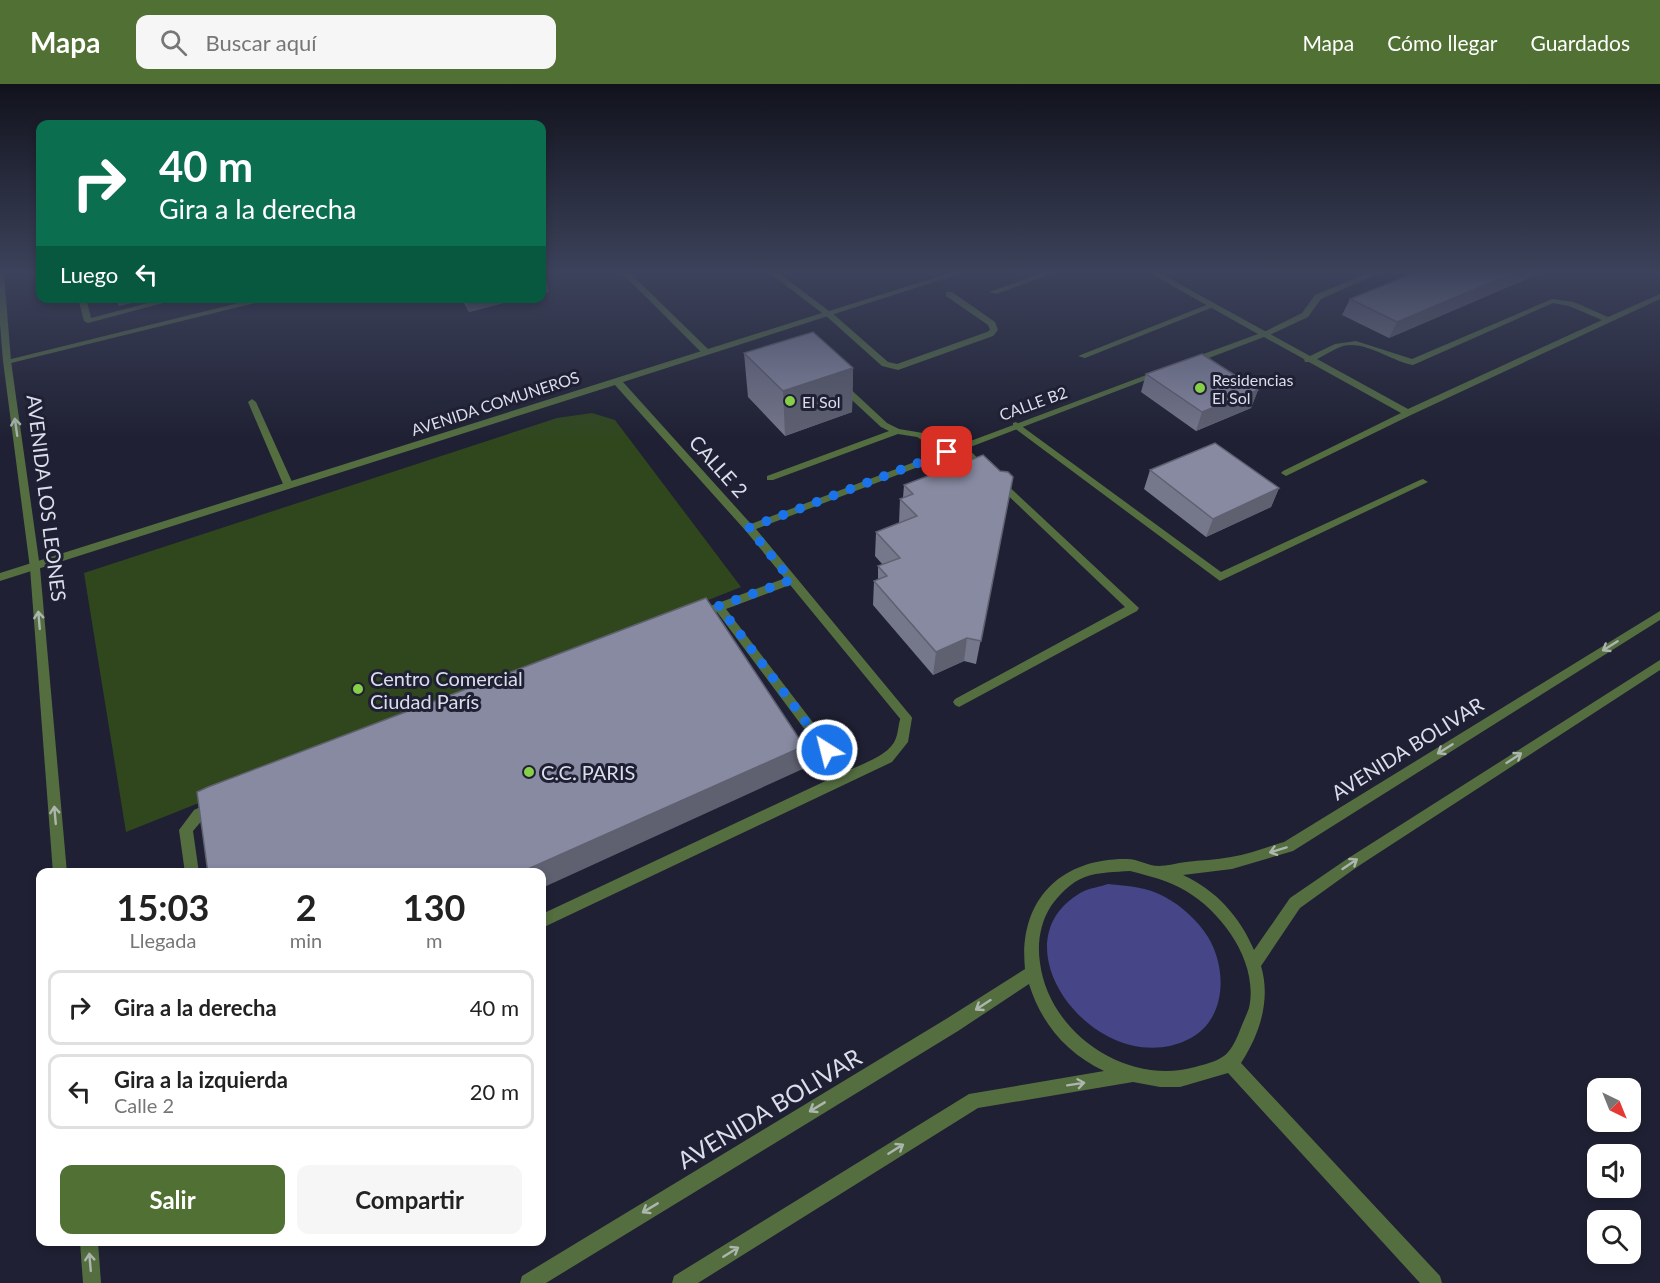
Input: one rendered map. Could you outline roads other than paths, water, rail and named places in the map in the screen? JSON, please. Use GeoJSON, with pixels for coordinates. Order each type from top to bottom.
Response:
{"type":"FeatureCollection","features":[{"type":"Feature","properties":{"kind":"street","name":"AVENIDA LOS LEONES"},"geometry":{"type":"LineString","coordinates":[[4,327],[35,568],[60,868]]}},
{"type":"Feature","properties":{"kind":"street"},"geometry":{"type":"LineString","coordinates":[[7,361],[141,327]]}},
{"type":"Feature","properties":{"kind":"street"},"geometry":{"type":"LineString","coordinates":[[681,327],[706,352]]}},
{"type":"Feature","properties":{"kind":"street","name":"AVENIDA COMUNEROS"},"geometry":{"type":"LineString","coordinates":[[0,577],[35,568],[288,484],[786,327]]}},
{"type":"Feature","properties":{"kind":"street"},"geometry":{"type":"LineString","coordinates":[[843,327],[885,364],[898,367],[990,334],[994,330],[993,327]]}},
{"type":"Feature","properties":{"kind":"street"},"geometry":{"type":"LineString","coordinates":[[1082,356],[1158,327]]}},
{"type":"Feature","properties":{"kind":"street"},"geometry":{"type":"LineString","coordinates":[[1249,327],[1408,413]]}},
{"type":"Feature","properties":{"kind":"street"},"geometry":{"type":"LineString","coordinates":[[1184,364],[1280,327]]}},
{"type":"Feature","properties":{"kind":"street"},"geometry":{"type":"LineString","coordinates":[[1308,360],[1346,343],[1356,343],[1403,361],[1413,362],[1493,327]]}},
{"type":"Feature","properties":{"kind":"street"},"geometry":{"type":"LineString","coordinates":[[1286,473],[1589,327]]}},
{"type":"Feature","properties":{"kind":"street","name":"CALLE B2"},"geometry":{"type":"LineString","coordinates":[[749,528],[1016,425],[1173,368]]}},
{"type":"Feature","properties":{"kind":"street"},"geometry":{"type":"LineString","coordinates":[[834,379],[884,425],[897,431],[920,435],[947,452]]}},
{"type":"Feature","properties":{"kind":"street","name":"CALLE 2"},"geometry":{"type":"LineString","coordinates":[[616,380],[749,528],[906,718],[902,742],[888,759],[842,779]]}},
{"type":"Feature","properties":{"kind":"street"},"geometry":{"type":"LineString","coordinates":[[252,402],[288,484]]}},
{"type":"Feature","properties":{"kind":"street"},"geometry":{"type":"LineString","coordinates":[[1016,425],[1220,577],[1423,482]]}},
{"type":"Feature","properties":{"kind":"street"},"geometry":{"type":"LineString","coordinates":[[770,478],[897,431]]}},
{"type":"Feature","properties":{"kind":"street"},"geometry":{"type":"LineString","coordinates":[[959,702],[1133,608],[961,447]]}},
{"type":"Feature","properties":{"kind":"street"},"geometry":{"type":"LineString","coordinates":[[686,620],[791,580]]}},
{"type":"Feature","properties":{"kind":"street"},"geometry":{"type":"LineString","coordinates":[[546,919],[842,779],[827,750],[719,606]]}},
{"type":"Feature","properties":{"kind":"street","name":"AVENIDA BOLIVAR"},"geometry":{"type":"LineString","coordinates":[[1160,871],[1232,863],[1287,847],[1660,615]]}},
{"type":"Feature","properties":{"kind":"street"},"geometry":{"type":"LineString","coordinates":[[1253,965],[1295,903],[1352,863],[1660,664]]}},
{"type":"Feature","properties":{"kind":"street"},"geometry":{"type":"LineString","coordinates":[[191,868],[186,830],[199,814],[222,802]]}},
{"type":"Feature","properties":{"kind":"street","name":"AVENIDA BOLIVAR"},"geometry":{"type":"LineString","coordinates":[[681,1283],[975,1100],[1131,1075],[1162,1079],[1191,1077],[1230,1063],[1245,1040],[1257,1004],[1253,965],[1243,939],[1227,917],[1208,898],[1185,882],[1160,871],[1130,865],[1100,866],[1073,876],[1052,892],[1037,914],[1029,942],[1032,973],[1045,1005],[1066,1035],[1096,1059],[1131,1075]]}},
{"type":"Feature","properties":{"kind":"street","name":"AVENIDA BOLIVAR"},"geometry":{"type":"LineString","coordinates":[[529,1283],[952,1025],[1032,973]]}},
{"type":"Feature","properties":{"kind":"street"},"geometry":{"type":"LineString","coordinates":[[1230,1063],[1433,1283]]}},
{"type":"Feature","properties":{"kind":"street"},"geometry":{"type":"LineString","coordinates":[[89,1246],[92,1283]]}},
{"type":"Feature","properties":{"kind":"place","name":"Residencias El Sol"},"geometry":{"type":"Point","coordinates":[1200,388]}},
{"type":"Feature","properties":{"kind":"place","name":"El Sol"},"geometry":{"type":"Point","coordinates":[790,401]}},
{"type":"Feature","properties":{"kind":"place","name":"Centro Comercial Ciudad París"},"geometry":{"type":"Point","coordinates":[358,689]}},
{"type":"Feature","properties":{"kind":"place","name":"C.C. PARIS"},"geometry":{"type":"Point","coordinates":[529,772]}}]}
